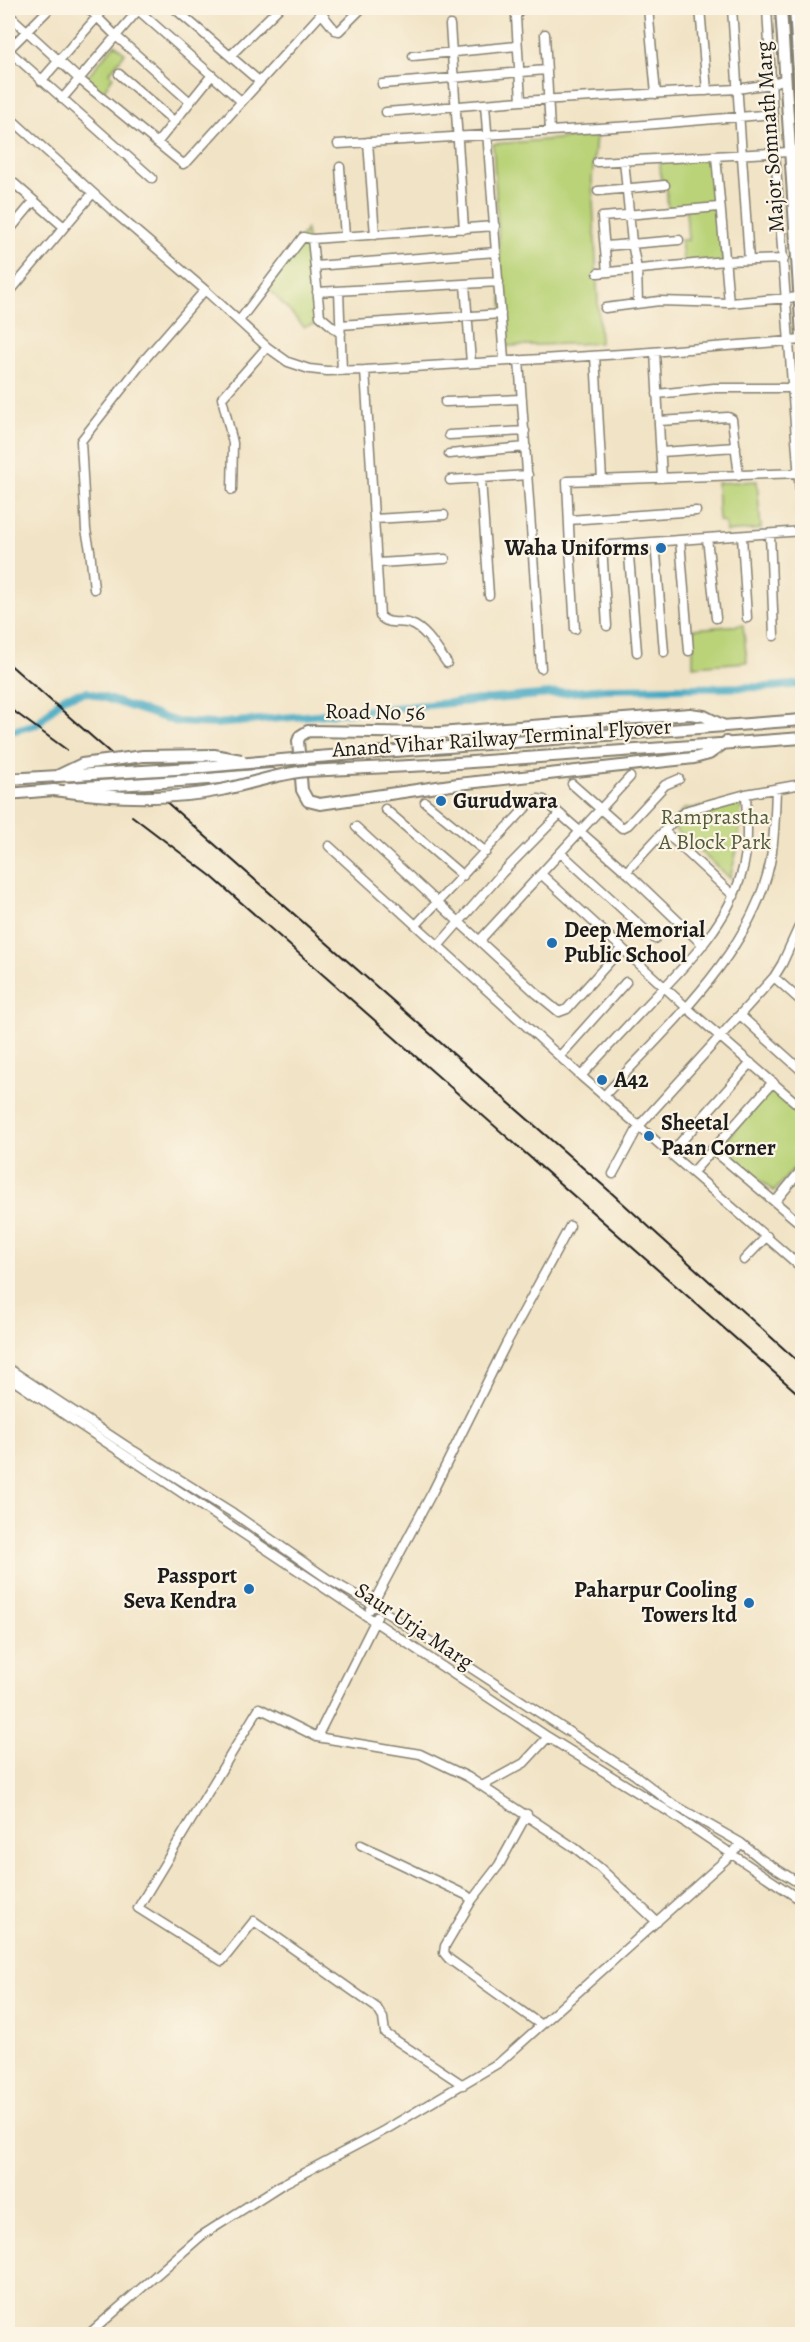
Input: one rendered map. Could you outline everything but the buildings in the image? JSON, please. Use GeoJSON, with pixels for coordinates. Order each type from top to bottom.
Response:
{"type":"FeatureCollection","features":[{"type":"Feature","properties":{"kind":"main road","name":"Major Somnath Marg"},"geometry":{"type":"LineString","coordinates":[[781,8],[802,338]]}},
{"type":"Feature","properties":{"kind":"main road","name":"Major Somnath Marg"},"geometry":{"type":"LineString","coordinates":[[795,8],[799,19],[802,121]]}},
{"type":"Feature","properties":{"kind":"main road"},"geometry":{"type":"LineString","coordinates":[[784,60],[800,59]]}},
{"type":"Feature","properties":{"kind":"main road"},"geometry":{"type":"LineString","coordinates":[[785,79],[801,77]]}},
{"type":"Feature","properties":{"kind":"main road","name":"Road No 56"},"geometry":{"type":"LineString","coordinates":[[724,726],[704,716],[690,714],[439,733],[308,731],[300,736],[298,741],[302,790],[308,801],[320,804],[458,784],[694,758],[709,754],[726,742]]}},
{"type":"Feature","properties":{"kind":"main road","name":"Anand Vihar Railway Terminal Flyover"},"geometry":{"type":"LineString","coordinates":[[8,779],[254,763],[802,720]]}},
{"type":"Feature","properties":{"kind":"main road"},"geometry":{"type":"LineString","coordinates":[[784,721],[785,739]]}},
{"type":"Feature","properties":{"kind":"main road","name":"Anand Vihar Railway Terminal Flyover"},"geometry":{"type":"LineString","coordinates":[[8,794],[307,771],[430,765],[802,738]]}},
{"type":"Feature","properties":{"kind":"main road","name":"Anand Vihar Railway Terminal Flyover"},"geometry":{"type":"LineString","coordinates":[[51,778],[82,764],[143,756],[214,755],[254,763]]}},
{"type":"Feature","properties":{"kind":"street"},"geometry":{"type":"LineString","coordinates":[[50,8],[8,50],[152,178]]}},
{"type":"Feature","properties":{"kind":"street"},"geometry":{"type":"LineString","coordinates":[[88,8],[190,102]]}},
{"type":"Feature","properties":{"kind":"street"},"geometry":{"type":"LineString","coordinates":[[41,81],[105,8]]}},
{"type":"Feature","properties":{"kind":"street"},"geometry":{"type":"LineString","coordinates":[[174,8],[259,81]]}},
{"type":"Feature","properties":{"kind":"street"},"geometry":{"type":"LineString","coordinates":[[8,14],[79,79],[180,163],[188,161],[319,10],[335,30],[339,30],[362,8]]}},
{"type":"Feature","properties":{"kind":"street"},"geometry":{"type":"LineString","coordinates":[[521,101],[517,13],[519,9],[527,8]]}},
{"type":"Feature","properties":{"kind":"street"},"geometry":{"type":"LineString","coordinates":[[648,8],[656,94]]}},
{"type":"Feature","properties":{"kind":"street"},"geometry":{"type":"LineString","coordinates":[[700,8],[707,91]]}},
{"type":"Feature","properties":{"kind":"street"},"geometry":{"type":"LineString","coordinates":[[732,8],[749,260]]}},
{"type":"Feature","properties":{"kind":"street"},"geometry":{"type":"LineString","coordinates":[[767,8],[775,152],[802,520]]}},
{"type":"Feature","properties":{"kind":"street"},"geometry":{"type":"LineString","coordinates":[[62,99],[139,9],[241,101]]}},
{"type":"Feature","properties":{"kind":"street"},"geometry":{"type":"LineString","coordinates":[[231,55],[276,9]]}},
{"type":"Feature","properties":{"kind":"street"},"geometry":{"type":"LineString","coordinates":[[450,25],[464,229]]}},
{"type":"Feature","properties":{"kind":"street"},"geometry":{"type":"LineString","coordinates":[[544,34],[550,131]]}},
{"type":"Feature","properties":{"kind":"street"},"geometry":{"type":"LineString","coordinates":[[413,56],[517,46]]}},
{"type":"Feature","properties":{"kind":"street"},"geometry":{"type":"LineString","coordinates":[[382,84],[546,70]]}},
{"type":"Feature","properties":{"kind":"street"},"geometry":{"type":"LineString","coordinates":[[119,74],[175,122]]}},
{"type":"Feature","properties":{"kind":"street"},"geometry":{"type":"LineString","coordinates":[[157,143],[212,75]]}},
{"type":"Feature","properties":{"kind":"street"},"geometry":{"type":"LineString","coordinates":[[386,112],[521,101],[737,89],[771,84],[785,79]]}},
{"type":"Feature","properties":{"kind":"street"},"geometry":{"type":"LineString","coordinates":[[485,104],[504,360]]}},
{"type":"Feature","properties":{"kind":"street"},"geometry":{"type":"LineString","coordinates":[[338,144],[773,114]]}},
{"type":"Feature","properties":{"kind":"street"},"geometry":{"type":"LineString","coordinates":[[8,116],[267,347],[299,366],[319,370],[365,370],[655,352],[802,338]]}},
{"type":"Feature","properties":{"kind":"street"},"geometry":{"type":"LineString","coordinates":[[368,142],[375,235]]}},
{"type":"Feature","properties":{"kind":"street"},"geometry":{"type":"LineString","coordinates":[[597,162],[790,152]]}},
{"type":"Feature","properties":{"kind":"street"},"geometry":{"type":"LineString","coordinates":[[716,156],[729,303]]}},
{"type":"Feature","properties":{"kind":"street"},"geometry":{"type":"LineString","coordinates":[[624,160],[632,243],[637,269],[638,303]]}},
{"type":"Feature","properties":{"kind":"street"},"geometry":{"type":"LineString","coordinates":[[340,167],[345,237]]}},
{"type":"Feature","properties":{"kind":"street"},"geometry":{"type":"LineString","coordinates":[[8,178],[64,227]]}},
{"type":"Feature","properties":{"kind":"street"},"geometry":{"type":"LineString","coordinates":[[598,191],[664,185]]}},
{"type":"Feature","properties":{"kind":"street"},"geometry":{"type":"LineString","coordinates":[[8,294],[93,193]]}},
{"type":"Feature","properties":{"kind":"street"},"geometry":{"type":"LineString","coordinates":[[9,228],[34,201]]}},
{"type":"Feature","properties":{"kind":"street"},"geometry":{"type":"LineString","coordinates":[[608,272],[602,217],[720,207]]}},
{"type":"Feature","properties":{"kind":"street"},"geometry":{"type":"LineString","coordinates":[[239,321],[303,237],[312,239],[495,226]]}},
{"type":"Feature","properties":{"kind":"street"},"geometry":{"type":"LineString","coordinates":[[312,239],[320,316],[340,330],[501,315]]}},
{"type":"Feature","properties":{"kind":"street"},"geometry":{"type":"LineString","coordinates":[[606,246],[679,240]]}},
{"type":"Feature","properties":{"kind":"street"},"geometry":{"type":"LineString","coordinates":[[315,266],[496,252]]}},
{"type":"Feature","properties":{"kind":"street"},"geometry":{"type":"LineString","coordinates":[[598,273],[725,261],[783,259]]}},
{"type":"Feature","properties":{"kind":"street"},"geometry":{"type":"LineString","coordinates":[[317,292],[499,282]]}},
{"type":"Feature","properties":{"kind":"street"},"geometry":{"type":"LineString","coordinates":[[465,284],[471,363]]}},
{"type":"Feature","properties":{"kind":"street"},"geometry":{"type":"LineString","coordinates":[[94,589],[86,531],[81,441],[145,359],[205,290]]}},
{"type":"Feature","properties":{"kind":"street"},"geometry":{"type":"LineString","coordinates":[[339,291],[342,371]]}},
{"type":"Feature","properties":{"kind":"street"},"geometry":{"type":"LineString","coordinates":[[605,308],[638,303],[729,303],[800,297]]}},
{"type":"Feature","properties":{"kind":"street"},"geometry":{"type":"LineString","coordinates":[[232,490],[233,443],[222,398],[267,347]]}},
{"type":"Feature","properties":{"kind":"street"},"geometry":{"type":"LineString","coordinates":[[655,352],[662,478]]}},
{"type":"Feature","properties":{"kind":"street"},"geometry":{"type":"LineString","coordinates":[[595,356],[602,480]]}},
{"type":"Feature","properties":{"kind":"street"},"geometry":{"type":"LineString","coordinates":[[519,360],[541,668]]}},
{"type":"Feature","properties":{"kind":"street"},"geometry":{"type":"LineString","coordinates":[[365,370],[380,616],[385,621],[408,623],[417,627],[447,663]]}},
{"type":"Feature","properties":{"kind":"street"},"geometry":{"type":"LineString","coordinates":[[657,394],[714,388],[802,388]]}},
{"type":"Feature","properties":{"kind":"street"},"geometry":{"type":"LineString","coordinates":[[445,402],[522,399]]}},
{"type":"Feature","properties":{"kind":"street"},"geometry":{"type":"LineString","coordinates":[[659,421],[728,417],[732,419],[739,476]]}},
{"type":"Feature","properties":{"kind":"street"},"geometry":{"type":"LineString","coordinates":[[449,435],[525,431]]}},
{"type":"Feature","properties":{"kind":"street"},"geometry":{"type":"LineString","coordinates":[[449,454],[526,447]]}},
{"type":"Feature","properties":{"kind":"street"},"geometry":{"type":"LineString","coordinates":[[660,452],[736,447]]}},
{"type":"Feature","properties":{"kind":"street"},"geometry":{"type":"LineString","coordinates":[[575,629],[567,481],[800,473]]}},
{"type":"Feature","properties":{"kind":"street"},"geometry":{"type":"LineString","coordinates":[[450,480],[528,475]]}},
{"type":"Feature","properties":{"kind":"street"},"geometry":{"type":"LineString","coordinates":[[481,479],[489,595]]}},
{"type":"Feature","properties":{"kind":"street"},"geometry":{"type":"LineString","coordinates":[[569,520],[696,511]]}},
{"type":"Feature","properties":{"kind":"street"},"geometry":{"type":"LineString","coordinates":[[374,519],[444,515]]}},
{"type":"Feature","properties":{"kind":"street"},"geometry":{"type":"LineString","coordinates":[[570,548],[802,531]]}},
{"type":"Feature","properties":{"kind":"street"},"geometry":{"type":"LineString","coordinates":[[771,534],[774,636]]}},
{"type":"Feature","properties":{"kind":"street"},"geometry":{"type":"LineString","coordinates":[[742,536],[747,618]]}},
{"type":"Feature","properties":{"kind":"street"},"geometry":{"type":"LineString","coordinates":[[707,538],[716,618]]}},
{"type":"Feature","properties":{"kind":"street"},"geometry":{"type":"LineString","coordinates":[[680,540],[689,651]]}},
{"type":"Feature","properties":{"kind":"street"},"geometry":{"type":"LineString","coordinates":[[655,542],[664,652]]}},
{"type":"Feature","properties":{"kind":"street"},"geometry":{"type":"LineString","coordinates":[[628,544],[637,652]]}},
{"type":"Feature","properties":{"kind":"street"},"geometry":{"type":"LineString","coordinates":[[602,545],[607,626]]}},
{"type":"Feature","properties":{"kind":"street"},"geometry":{"type":"LineString","coordinates":[[378,563],[445,558]]}},
{"type":"Feature","properties":{"kind":"street"},"geometry":{"type":"LineString","coordinates":[[480,940],[630,777]]}},
{"type":"Feature","properties":{"kind":"street"},"geometry":{"type":"LineString","coordinates":[[572,784],[618,826],[625,828],[665,784],[679,780]]}},
{"type":"Feature","properties":{"kind":"street"},"geometry":{"type":"LineString","coordinates":[[626,872],[664,831],[688,810],[746,794],[802,784]]}},
{"type":"Feature","properties":{"kind":"street"},"geometry":{"type":"LineString","coordinates":[[604,1096],[686,1007],[744,930],[758,901],[770,864],[776,789]]}},
{"type":"Feature","properties":{"kind":"street"},"geometry":{"type":"LineString","coordinates":[[581,1076],[703,945],[734,896],[747,844],[746,794]]}},
{"type":"Feature","properties":{"kind":"street"},"geometry":{"type":"LineString","coordinates":[[416,926],[534,799],[544,800],[580,831],[703,945]]}},
{"type":"Feature","properties":{"kind":"street"},"geometry":{"type":"LineString","coordinates":[[425,802],[486,852]]}},
{"type":"Feature","properties":{"kind":"street"},"geometry":{"type":"LineString","coordinates":[[385,809],[463,876]]}},
{"type":"Feature","properties":{"kind":"street"},"geometry":{"type":"LineString","coordinates":[[439,945],[502,873],[560,814]]}},
{"type":"Feature","properties":{"kind":"street"},"geometry":{"type":"LineString","coordinates":[[356,827],[559,1012],[567,1009],[622,948]]}},
{"type":"Feature","properties":{"kind":"street"},"geometry":{"type":"LineString","coordinates":[[664,831],[734,896]]}},
{"type":"Feature","properties":{"kind":"street"},"geometry":{"type":"LineString","coordinates":[[329,846],[581,1076],[766,1236],[800,1262]]}},
{"type":"Feature","properties":{"kind":"street"},"geometry":{"type":"LineString","coordinates":[[561,853],[655,939]]}},
{"type":"Feature","properties":{"kind":"street"},"geometry":{"type":"LineString","coordinates":[[541,874],[686,1007],[802,1108]]}},
{"type":"Feature","properties":{"kind":"street"},"geometry":{"type":"LineString","coordinates":[[613,1174],[639,1126],[774,977],[802,920]]}},
{"type":"Feature","properties":{"kind":"street"},"geometry":{"type":"LineString","coordinates":[[774,977],[802,1000]]}},
{"type":"Feature","properties":{"kind":"street"},"geometry":{"type":"LineString","coordinates":[[560,1056],[626,982]]}},
{"type":"Feature","properties":{"kind":"street"},"geometry":{"type":"LineString","coordinates":[[740,1015],[802,1071]]}},
{"type":"Feature","properties":{"kind":"street"},"geometry":{"type":"LineString","coordinates":[[671,1153],[751,1063]]}},
{"type":"Feature","properties":{"kind":"street"},"geometry":{"type":"LineString","coordinates":[[693,1172],[773,1082]]}},
{"type":"Feature","properties":{"kind":"street"},"geometry":{"type":"LineString","coordinates":[[712,1149],[801,1221]]}},
{"type":"Feature","properties":{"kind":"street"},"geometry":{"type":"LineString","coordinates":[[775,1202],[802,1169]]}},
{"type":"Feature","properties":{"kind":"street"},"geometry":{"type":"LineString","coordinates":[[366,1615],[433,1491],[506,1344],[570,1226]]}},
{"type":"Feature","properties":{"kind":"street"},"geometry":{"type":"LineString","coordinates":[[744,1260],[766,1236]]}},
{"type":"Feature","properties":{"kind":"street","name":"Saur Urja Marg"},"geometry":{"type":"LineString","coordinates":[[8,1368],[183,1493],[548,1737],[802,1901]]}},
{"type":"Feature","properties":{"kind":"street","name":"Saur Urja Marg"},"geometry":{"type":"LineString","coordinates":[[8,1377],[233,1513],[328,1579],[382,1610],[635,1775],[671,1803],[741,1844],[802,1885]]}},
{"type":"Feature","properties":{"kind":"street"},"geometry":{"type":"LineString","coordinates":[[183,1493],[189,1485]]}},
{"type":"Feature","properties":{"kind":"street"},"geometry":{"type":"LineString","coordinates":[[317,1737],[374,1621],[382,1610]]}},
{"type":"Feature","properties":{"kind":"street"},"geometry":{"type":"LineString","coordinates":[[463,2085],[386,2032],[383,2018],[377,2008],[254,1921],[222,1961],[138,1908],[259,1708],[317,1737],[420,1755],[468,1777],[527,1814],[600,1868],[657,1922]]}},
{"type":"Feature","properties":{"kind":"street"},"geometry":{"type":"LineString","coordinates":[[560,1744],[567,1732]]}},
{"type":"Feature","properties":{"kind":"street"},"geometry":{"type":"LineString","coordinates":[[482,1786],[524,1763],[548,1737]]}},
{"type":"Feature","properties":{"kind":"street"},"geometry":{"type":"LineString","coordinates":[[527,1814],[499,1865],[472,1900],[444,1953],[449,1959],[542,2025]]}},
{"type":"Feature","properties":{"kind":"street"},"geometry":{"type":"LineString","coordinates":[[89,2334],[201,2236],[281,2186],[385,2130],[500,2062],[741,1844]]}},
{"type":"Feature","properties":{"kind":"street"},"geometry":{"type":"LineString","coordinates":[[361,1845],[472,1900]]}},
{"type":"Feature","properties":{"kind":"green space"},"geometry":{"type":"Polygon","coordinates":[[[115,44],[125,53],[109,73],[113,77],[102,93],[86,78],[115,44]]]}},
{"type":"Feature","properties":{"kind":"green space"},"geometry":{"type":"Polygon","coordinates":[[[596,136],[592,180],[600,343],[505,346],[493,144],[596,136]]]}},
{"type":"Feature","properties":{"kind":"green space"},"geometry":{"type":"Polygon","coordinates":[[[714,159],[723,265],[684,268],[681,240],[688,240],[686,210],[668,210],[666,184],[661,184],[660,161],[714,159]]]}},
{"type":"Feature","properties":{"kind":"green space"},"geometry":{"type":"Polygon","coordinates":[[[306,230],[316,324],[304,327],[266,286],[306,230]]]}},
{"type":"Feature","properties":{"kind":"green space"},"geometry":{"type":"Polygon","coordinates":[[[757,481],[761,529],[726,532],[725,522],[719,521],[717,483],[757,481]]]}},
{"type":"Feature","properties":{"kind":"green space"},"geometry":{"type":"Polygon","coordinates":[[[743,625],[747,662],[693,666],[693,629],[743,625]]]}},
{"type":"Feature","properties":{"kind":"green space","name":"Ramprastha A Block Park"},"geometry":{"type":"Polygon","coordinates":[[[741,802],[739,842],[730,878],[670,825],[684,809],[741,802]]]}},
{"type":"Feature","properties":{"kind":"green space"},"geometry":{"type":"Polygon","coordinates":[[[770,1089],[802,1117],[802,1158],[774,1192],[721,1147],[770,1089]]]}},
{"type":"Feature","properties":{"kind":"waterway"},"geometry":{"type":"LineString","coordinates":[[8,732],[37,724],[64,697],[87,692],[177,722],[215,724],[606,689],[770,687],[802,684]]}},
{"type":"Feature","properties":{"kind":"railway"},"geometry":{"type":"LineString","coordinates":[[8,663],[606,1188],[802,1365]]}},
{"type":"Feature","properties":{"kind":"railway"},"geometry":{"type":"LineString","coordinates":[[8,707],[67,750]]}},
{"type":"Feature","properties":{"kind":"railway"},"geometry":{"type":"LineString","coordinates":[[132,816],[211,876],[802,1397]]}},
{"type":"Feature","properties":{"kind":"place","name":"Waha Uniforms"},"geometry":{"type":"Point","coordinates":[661,548]}},
{"type":"Feature","properties":{"kind":"place","name":"Gurudwara"},"geometry":{"type":"Point","coordinates":[441,801]}},
{"type":"Feature","properties":{"kind":"place","name":"Deep Memorial Public School"},"geometry":{"type":"Point","coordinates":[552,943]}},
{"type":"Feature","properties":{"kind":"place","name":"A42"},"geometry":{"type":"Point","coordinates":[602,1080]}},
{"type":"Feature","properties":{"kind":"place","name":"Sheetal Paan Corner"},"geometry":{"type":"Point","coordinates":[649,1136]}},
{"type":"Feature","properties":{"kind":"place","name":"Passport Seva Kendra"},"geometry":{"type":"Point","coordinates":[249,1589]}},
{"type":"Feature","properties":{"kind":"place","name":"Paharpur Cooling Towers ltd"},"geometry":{"type":"Point","coordinates":[749,1603]}}]}
